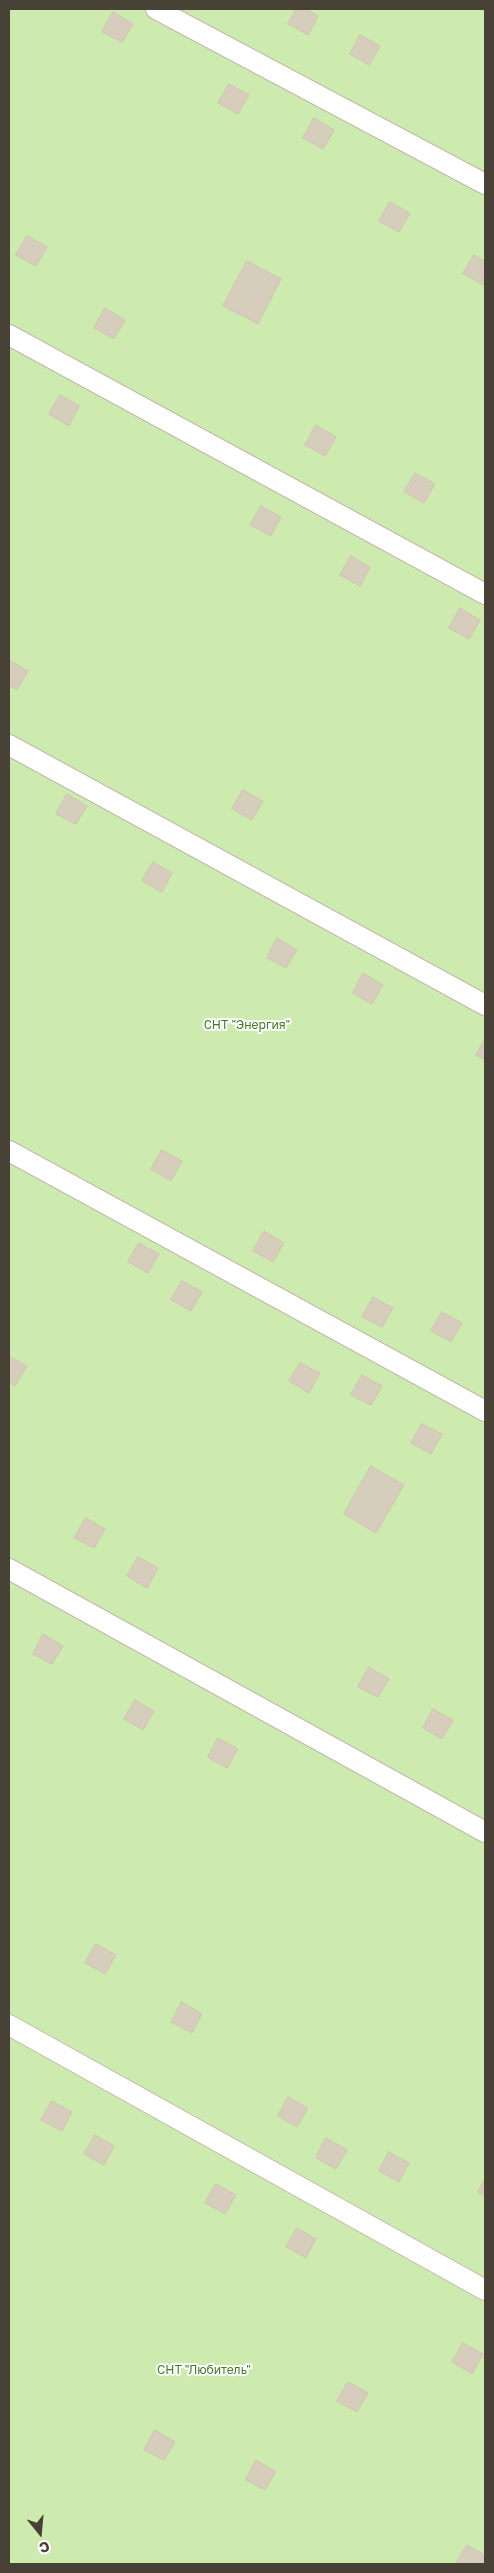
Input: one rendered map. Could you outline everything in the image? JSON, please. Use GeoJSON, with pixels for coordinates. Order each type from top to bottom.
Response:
{"type":"FeatureCollection","features":[{"type":"Feature","properties":{"kind":"lane"},"geometry":{"type":"LineString","coordinates":[[156,9],[485,184]]}},
{"type":"Feature","properties":{"kind":"lane"},"geometry":{"type":"LineString","coordinates":[[9,336],[485,594]]}},
{"type":"Feature","properties":{"kind":"lane"},"geometry":{"type":"LineString","coordinates":[[9,745],[485,1005]]}},
{"type":"Feature","properties":{"kind":"lane"},"geometry":{"type":"LineString","coordinates":[[9,1151],[485,1411]]}},
{"type":"Feature","properties":{"kind":"lane"},"geometry":{"type":"LineString","coordinates":[[9,1569],[485,1832]]}},
{"type":"Feature","properties":{"kind":"lane"},"geometry":{"type":"LineString","coordinates":[[9,2025],[485,2290]]}},
{"type":"Feature","properties":{"kind":"green space","name":"СНТ \"Энергия\""},"geometry":{"type":"Polygon","coordinates":[[[9,9],[485,9],[485,2564],[9,2564],[9,9]]]}},
{"type":"Feature","properties":{"kind":"building"},"geometry":{"type":"Polygon","coordinates":[[[296,9],[306,9],[318,16],[308,35],[288,24],[296,9]]]}},
{"type":"Feature","properties":{"kind":"building"},"geometry":{"type":"Polygon","coordinates":[[[113,12],[133,24],[122,42],[102,32],[113,12]]]}},
{"type":"Feature","properties":{"kind":"building"},"geometry":{"type":"Polygon","coordinates":[[[360,35],[380,46],[369,65],[350,54],[360,35]]]}},
{"type":"Feature","properties":{"kind":"building"},"geometry":{"type":"Polygon","coordinates":[[[229,84],[249,95],[238,114],[218,103],[229,84]]]}},
{"type":"Feature","properties":{"kind":"building"},"geometry":{"type":"Polygon","coordinates":[[[314,118],[334,130],[323,149],[303,138],[314,118]]]}},
{"type":"Feature","properties":{"kind":"building"},"geometry":{"type":"Polygon","coordinates":[[[390,202],[410,213],[399,232],[379,221],[390,202]]]}},
{"type":"Feature","properties":{"kind":"building"},"geometry":{"type":"Polygon","coordinates":[[[27,236],[47,247],[36,266],[16,255],[27,236]]]}},
{"type":"Feature","properties":{"kind":"building"},"geometry":{"type":"Polygon","coordinates":[[[474,255],[485,261],[484,285],[463,274],[474,255]]]}},
{"type":"Feature","properties":{"kind":"building"},"geometry":{"type":"Polygon","coordinates":[[[247,261],[281,279],[258,324],[223,306],[247,261]]]}},
{"type":"Feature","properties":{"kind":"building"},"geometry":{"type":"Polygon","coordinates":[[[105,308],[125,320],[114,339],[94,328],[105,308]]]}},
{"type":"Feature","properties":{"kind":"building"},"geometry":{"type":"Polygon","coordinates":[[[60,395],[79,406],[69,426],[49,414],[60,395]]]}},
{"type":"Feature","properties":{"kind":"building"},"geometry":{"type":"Polygon","coordinates":[[[316,425],[336,437],[325,456],[305,445],[316,425]]]}},
{"type":"Feature","properties":{"kind":"building"},"geometry":{"type":"Polygon","coordinates":[[[415,473],[435,484],[424,503],[404,492],[415,473]]]}},
{"type":"Feature","properties":{"kind":"building"},"geometry":{"type":"Polygon","coordinates":[[[261,506],[281,517],[271,536],[250,525],[261,506]]]}},
{"type":"Feature","properties":{"kind":"building"},"geometry":{"type":"Polygon","coordinates":[[[351,556],[370,567],[360,586],[340,575],[351,556]]]}},
{"type":"Feature","properties":{"kind":"building"},"geometry":{"type":"Polygon","coordinates":[[[460,608],[480,620],[469,639],[449,628],[460,608]]]}},
{"type":"Feature","properties":{"kind":"building"},"geometry":{"type":"Polygon","coordinates":[[[9,660],[28,671],[17,690],[9,685],[9,660]]]}},
{"type":"Feature","properties":{"kind":"building"},"geometry":{"type":"Polygon","coordinates":[[[243,790],[263,801],[252,820],[232,809],[243,790]]]}},
{"type":"Feature","properties":{"kind":"building"},"geometry":{"type":"Polygon","coordinates":[[[67,794],[87,806],[76,824],[56,814],[67,794]]]}},
{"type":"Feature","properties":{"kind":"building"},"geometry":{"type":"Polygon","coordinates":[[[153,862],[172,873],[162,892],[142,881],[153,862]]]}},
{"type":"Feature","properties":{"kind":"building"},"geometry":{"type":"Polygon","coordinates":[[[277,938],[297,950],[286,968],[267,958],[277,938]]]}},
{"type":"Feature","properties":{"kind":"building"},"geometry":{"type":"Polygon","coordinates":[[[363,973],[383,985],[372,1004],[353,993],[363,973]]]}},
{"type":"Feature","properties":{"kind":"building"},"geometry":{"type":"Polygon","coordinates":[[[485,1039],[485,1060],[476,1055],[485,1039]]]}},
{"type":"Feature","properties":{"kind":"building"},"geometry":{"type":"Polygon","coordinates":[[[162,1150],[182,1161],[171,1181],[151,1169],[162,1150]]]}},
{"type":"Feature","properties":{"kind":"building"},"geometry":{"type":"Polygon","coordinates":[[[264,1231],[284,1243],[273,1262],[253,1251],[264,1231]]]}},
{"type":"Feature","properties":{"kind":"building"},"geometry":{"type":"Polygon","coordinates":[[[139,1243],[159,1254],[148,1273],[128,1262],[139,1243]]]}},
{"type":"Feature","properties":{"kind":"building"},"geometry":{"type":"Polygon","coordinates":[[[182,1281],[202,1292],[191,1311],[171,1300],[182,1281]]]}},
{"type":"Feature","properties":{"kind":"building"},"geometry":{"type":"Polygon","coordinates":[[[373,1297],[393,1308],[382,1327],[362,1317],[373,1297]]]}},
{"type":"Feature","properties":{"kind":"building"},"geometry":{"type":"Polygon","coordinates":[[[442,1312],[462,1323],[451,1342],[431,1331],[442,1312]]]}},
{"type":"Feature","properties":{"kind":"building"},"geometry":{"type":"Polygon","coordinates":[[[9,1357],[27,1366],[15,1386],[9,1382],[9,1357]]]}},
{"type":"Feature","properties":{"kind":"building"},"geometry":{"type":"Polygon","coordinates":[[[300,1363],[320,1373],[309,1393],[289,1381],[300,1363]]]}},
{"type":"Feature","properties":{"kind":"building"},"geometry":{"type":"Polygon","coordinates":[[[362,1375],[382,1386],[371,1405],[351,1395],[362,1375]]]}},
{"type":"Feature","properties":{"kind":"building"},"geometry":{"type":"Polygon","coordinates":[[[422,1424],[442,1434],[431,1454],[411,1443],[422,1424]]]}},
{"type":"Feature","properties":{"kind":"building"},"geometry":{"type":"Polygon","coordinates":[[[371,1466],[404,1485],[376,1533],[344,1514],[371,1466]]]}},
{"type":"Feature","properties":{"kind":"building"},"geometry":{"type":"Polygon","coordinates":[[[86,1518],[105,1529],[94,1548],[74,1538],[86,1518]]]}},
{"type":"Feature","properties":{"kind":"building"},"geometry":{"type":"Polygon","coordinates":[[[138,1557],[158,1568],[147,1588],[127,1576],[138,1557]]]}},
{"type":"Feature","properties":{"kind":"building"},"geometry":{"type":"Polygon","coordinates":[[[43,1634],[63,1646],[52,1664],[33,1654],[43,1634]]]}},
{"type":"Feature","properties":{"kind":"building"},"geometry":{"type":"Polygon","coordinates":[[[369,1667],[389,1679],[378,1697],[358,1687],[369,1667]]]}},
{"type":"Feature","properties":{"kind":"building"},"geometry":{"type":"Polygon","coordinates":[[[135,1700],[154,1711],[143,1730],[124,1719],[135,1700]]]}},
{"type":"Feature","properties":{"kind":"building"},"geometry":{"type":"Polygon","coordinates":[[[433,1709],[453,1720],[442,1739],[423,1728],[433,1709]]]}},
{"type":"Feature","properties":{"kind":"building"},"geometry":{"type":"Polygon","coordinates":[[[218,1738],[238,1749],[227,1768],[208,1757],[218,1738]]]}},
{"type":"Feature","properties":{"kind":"building"},"geometry":{"type":"Polygon","coordinates":[[[96,1944],[116,1955],[105,1974],[85,1963],[96,1944]]]}},
{"type":"Feature","properties":{"kind":"building"},"geometry":{"type":"Polygon","coordinates":[[[182,2002],[202,2014],[192,2033],[171,2022],[182,2002]]]}},
{"type":"Feature","properties":{"kind":"building"},"geometry":{"type":"Polygon","coordinates":[[[288,2097],[308,2108],[297,2127],[278,2116],[288,2097]]]}},
{"type":"Feature","properties":{"kind":"building"},"geometry":{"type":"Polygon","coordinates":[[[52,2101],[72,2112],[62,2131],[41,2120],[52,2101]]]}},
{"type":"Feature","properties":{"kind":"building"},"geometry":{"type":"Polygon","coordinates":[[[95,2135],[114,2146],[104,2165],[84,2154],[95,2135]]]}},
{"type":"Feature","properties":{"kind":"building"},"geometry":{"type":"Polygon","coordinates":[[[326,2138],[347,2150],[336,2169],[316,2158],[326,2138]]]}},
{"type":"Feature","properties":{"kind":"building"},"geometry":{"type":"Polygon","coordinates":[[[389,2152],[409,2163],[399,2182],[379,2171],[389,2152]]]}},
{"type":"Feature","properties":{"kind":"building"},"geometry":{"type":"Polygon","coordinates":[[[485,2179],[485,2197],[478,2192],[485,2179]]]}},
{"type":"Feature","properties":{"kind":"building"},"geometry":{"type":"Polygon","coordinates":[[[216,2184],[236,2195],[225,2214],[205,2203],[216,2184]]]}},
{"type":"Feature","properties":{"kind":"building"},"geometry":{"type":"Polygon","coordinates":[[[297,2228],[316,2239],[306,2258],[286,2247],[297,2228]]]}},
{"type":"Feature","properties":{"kind":"building"},"geometry":{"type":"Polygon","coordinates":[[[463,2343],[483,2354],[472,2374],[452,2362],[463,2343]]]}},
{"type":"Feature","properties":{"kind":"building"},"geometry":{"type":"Polygon","coordinates":[[[348,2382],[368,2393],[357,2412],[337,2401],[348,2382]]]}},
{"type":"Feature","properties":{"kind":"building"},"geometry":{"type":"Polygon","coordinates":[[[155,2430],[175,2442],[164,2460],[144,2450],[155,2430]]]}},
{"type":"Feature","properties":{"kind":"building"},"geometry":{"type":"Polygon","coordinates":[[[256,2460],[276,2472],[265,2490],[246,2480],[256,2460]]]}},
{"type":"Feature","properties":{"kind":"building"},"geometry":{"type":"Polygon","coordinates":[[[467,2545],[485,2555],[482,2564],[456,2564],[467,2545]]]}},
{"type":"Feature","properties":{"kind":"park label","name":"СНТ \"Любитель\""},"geometry":{"type":"Point","coordinates":[204,2370]}}]}
